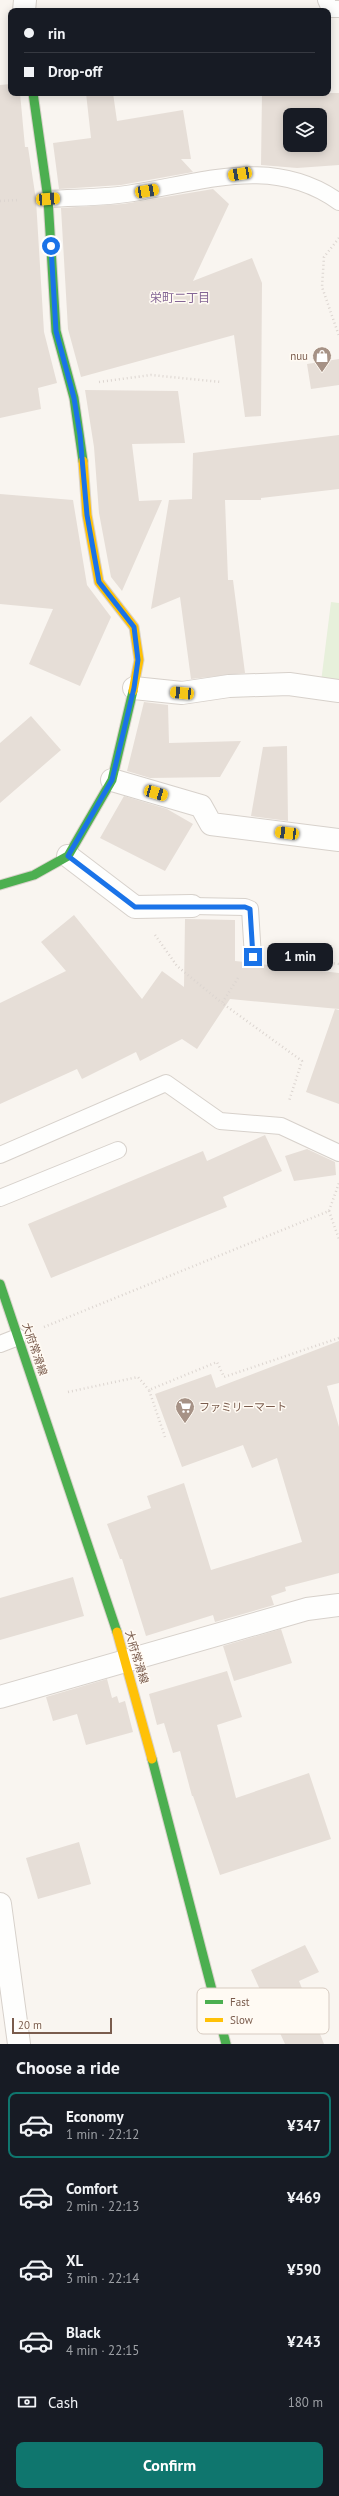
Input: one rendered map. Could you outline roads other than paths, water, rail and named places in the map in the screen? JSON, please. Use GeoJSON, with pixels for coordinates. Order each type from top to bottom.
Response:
{"type":"FeatureCollection","features":[{"type":"Feature","properties":{"kind":"street"},"geometry":{"type":"LineString","coordinates":[[0,885],[34,875],[68,856],[112,780],[134,688],[138,660],[134,627],[99,582],[87,515],[82,448],[70,386],[56,331],[48,199],[33,96]]}},
{"type":"Feature","properties":{"kind":"street"},"geometry":{"type":"LineString","coordinates":[[134,688],[182,693],[229,686],[289,684],[339,691]]}},
{"type":"Feature","properties":{"kind":"street"},"geometry":{"type":"LineString","coordinates":[[112,780],[201,806],[211,824],[339,840]]}},
{"type":"Feature","properties":{"kind":"street"},"geometry":{"type":"LineString","coordinates":[[68,856],[135,907],[192,906]]}},
{"type":"Feature","properties":{"kind":"street","name":"大府常滑線"},"geometry":{"type":"LineString","coordinates":[[0,1284],[127,1660],[212,1988]]}},
{"type":"Feature","properties":{"kind":"street"},"geometry":{"type":"LineString","coordinates":[[0,1696],[307,1609],[339,1605]]}},
{"type":"Feature","properties":{"kind":"street"},"geometry":{"type":"LineString","coordinates":[[0,1904],[19,2044]]}},
{"type":"Feature","properties":{"kind":"street","name":"大府常滑線"},"geometry":{"type":"LineString","coordinates":[[223,2034],[226,2044]]}},
{"type":"Feature","properties":{"kind":"lane"},"geometry":{"type":"LineString","coordinates":[[48,199],[131,194],[240,174],[298,180],[339,202]]}},
{"type":"Feature","properties":{"kind":"lane"},"geometry":{"type":"LineString","coordinates":[[192,906],[245,907],[250,909],[253,957]]}},
{"type":"Feature","properties":{"kind":"lane"},"geometry":{"type":"LineString","coordinates":[[0,1155],[166,1083],[220,1121],[281,1126],[339,1153]]}},
{"type":"Feature","properties":{"kind":"lane"},"geometry":{"type":"LineString","coordinates":[[0,1198],[118,1150]]}},
{"type":"Feature","properties":{"kind":"lane"},"geometry":{"type":"LineString","coordinates":[[0,1344],[18,1337]]}},
{"type":"Feature","properties":{"kind":"place","name":"nuu"},"geometry":{"type":"Point","coordinates":[322,373]}},
{"type":"Feature","properties":{"kind":"place","name":"ファミリーマート"},"geometry":{"type":"Point","coordinates":[185,1424]}},
{"type":"Feature","properties":{"kind":"district","name":"栄町二丁目"},"geometry":{"type":"Point","coordinates":[180,298]}}]}
